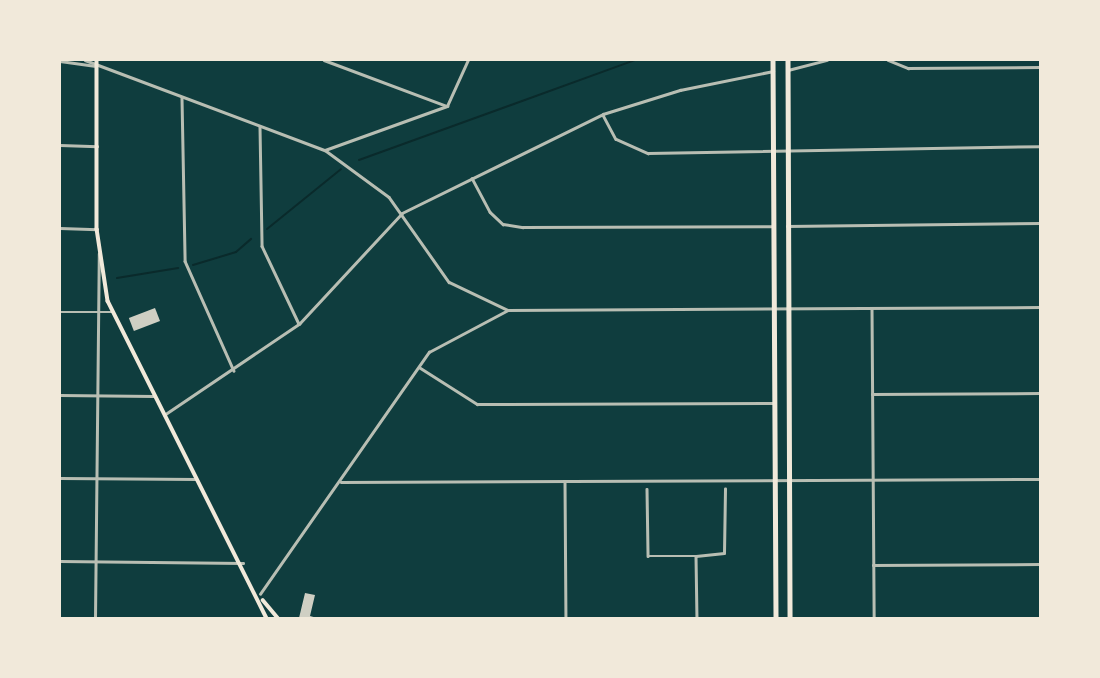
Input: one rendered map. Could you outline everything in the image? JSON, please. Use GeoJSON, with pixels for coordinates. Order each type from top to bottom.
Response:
{"type":"FeatureCollection","features":[{"type":"Feature","properties":{"kind":"main road"},"geometry":{"type":"LineString","coordinates":[[97,60],[97,229],[99,254],[113,312],[153,396],[243,564],[261,596],[278,618]]}},
{"type":"Feature","properties":{"kind":"main road"},"geometry":{"type":"LineString","coordinates":[[773,60],[776,618]]}},
{"type":"Feature","properties":{"kind":"main road"},"geometry":{"type":"LineString","coordinates":[[788,60],[790,618]]}},
{"type":"Feature","properties":{"kind":"main road"},"geometry":{"type":"LineString","coordinates":[[261,596],[267,618]]}},
{"type":"Feature","properties":{"kind":"street"},"geometry":{"type":"LineString","coordinates":[[85,60],[182,99],[325,150],[372,180],[402,213],[432,266],[449,282],[508,310]]}},
{"type":"Feature","properties":{"kind":"street"},"geometry":{"type":"LineString","coordinates":[[324,60],[447,106]]}},
{"type":"Feature","properties":{"kind":"street"},"geometry":{"type":"LineString","coordinates":[[325,150],[447,106],[468,60]]}},
{"type":"Feature","properties":{"kind":"street"},"geometry":{"type":"LineString","coordinates":[[788,69],[827,60]]}},
{"type":"Feature","properties":{"kind":"street"},"geometry":{"type":"LineString","coordinates":[[888,60],[908,68],[1041,67]]}},
{"type":"Feature","properties":{"kind":"street"},"geometry":{"type":"LineString","coordinates":[[60,61],[97,66]]}},
{"type":"Feature","properties":{"kind":"street"},"geometry":{"type":"LineString","coordinates":[[164,415],[235,372],[299,324],[402,213],[603,114],[680,90],[773,71]]}},
{"type":"Feature","properties":{"kind":"street"},"geometry":{"type":"LineString","coordinates":[[182,99],[185,261],[235,372]]}},
{"type":"Feature","properties":{"kind":"street"},"geometry":{"type":"LineString","coordinates":[[603,114],[616,139],[649,153],[788,147],[1041,146]]}},
{"type":"Feature","properties":{"kind":"street"},"geometry":{"type":"LineString","coordinates":[[260,127],[262,246],[299,324]]}},
{"type":"Feature","properties":{"kind":"street"},"geometry":{"type":"LineString","coordinates":[[60,145],[97,146]]}},
{"type":"Feature","properties":{"kind":"street"},"geometry":{"type":"LineString","coordinates":[[472,178],[503,224],[773,226]]}},
{"type":"Feature","properties":{"kind":"street"},"geometry":{"type":"LineString","coordinates":[[788,226],[1041,223]]}},
{"type":"Feature","properties":{"kind":"street"},"geometry":{"type":"LineString","coordinates":[[60,228],[97,229]]}},
{"type":"Feature","properties":{"kind":"street"},"geometry":{"type":"LineString","coordinates":[[95,618],[94,312],[99,254]]}},
{"type":"Feature","properties":{"kind":"street"},"geometry":{"type":"LineString","coordinates":[[261,596],[419,367],[460,331],[508,310],[1041,307]]}},
{"type":"Feature","properties":{"kind":"street"},"geometry":{"type":"LineString","coordinates":[[872,308],[874,618]]}},
{"type":"Feature","properties":{"kind":"street"},"geometry":{"type":"LineString","coordinates":[[60,312],[113,312]]}},
{"type":"Feature","properties":{"kind":"street"},"geometry":{"type":"LineString","coordinates":[[419,367],[477,404],[774,403]]}},
{"type":"Feature","properties":{"kind":"street"},"geometry":{"type":"LineString","coordinates":[[872,394],[1041,393]]}},
{"type":"Feature","properties":{"kind":"street"},"geometry":{"type":"LineString","coordinates":[[60,395],[153,396]]}},
{"type":"Feature","properties":{"kind":"street"},"geometry":{"type":"LineString","coordinates":[[60,478],[199,479]]}},
{"type":"Feature","properties":{"kind":"street"},"geometry":{"type":"LineString","coordinates":[[341,482],[1041,479]]}},
{"type":"Feature","properties":{"kind":"street"},"geometry":{"type":"LineString","coordinates":[[565,481],[566,618]]}},
{"type":"Feature","properties":{"kind":"street"},"geometry":{"type":"LineString","coordinates":[[647,489],[648,556],[696,556],[724,553],[724,489]]}},
{"type":"Feature","properties":{"kind":"street"},"geometry":{"type":"LineString","coordinates":[[696,556],[697,618]]}},
{"type":"Feature","properties":{"kind":"street"},"geometry":{"type":"LineString","coordinates":[[60,561],[243,564]]}},
{"type":"Feature","properties":{"kind":"street"},"geometry":{"type":"LineString","coordinates":[[873,565],[1041,564]]}},
{"type":"Feature","properties":{"kind":"building"},"geometry":{"type":"Polygon","coordinates":[[[155,308],[160,321],[134,331],[129,318],[155,308]]]}},
{"type":"Feature","properties":{"kind":"building"},"geometry":{"type":"Polygon","coordinates":[[[305,593],[315,595],[310,616],[317,618],[299,618],[305,593]]]}},
{"type":"Feature","properties":{"kind":"waterway"},"geometry":{"type":"LineString","coordinates":[[359,160],[635,60]]}},
{"type":"Feature","properties":{"kind":"waterway"},"geometry":{"type":"LineString","coordinates":[[267,229],[341,169]]}},
{"type":"Feature","properties":{"kind":"waterway"},"geometry":{"type":"LineString","coordinates":[[193,265],[236,252],[251,239]]}},
{"type":"Feature","properties":{"kind":"waterway"},"geometry":{"type":"LineString","coordinates":[[117,278],[178,268]]}}]}
